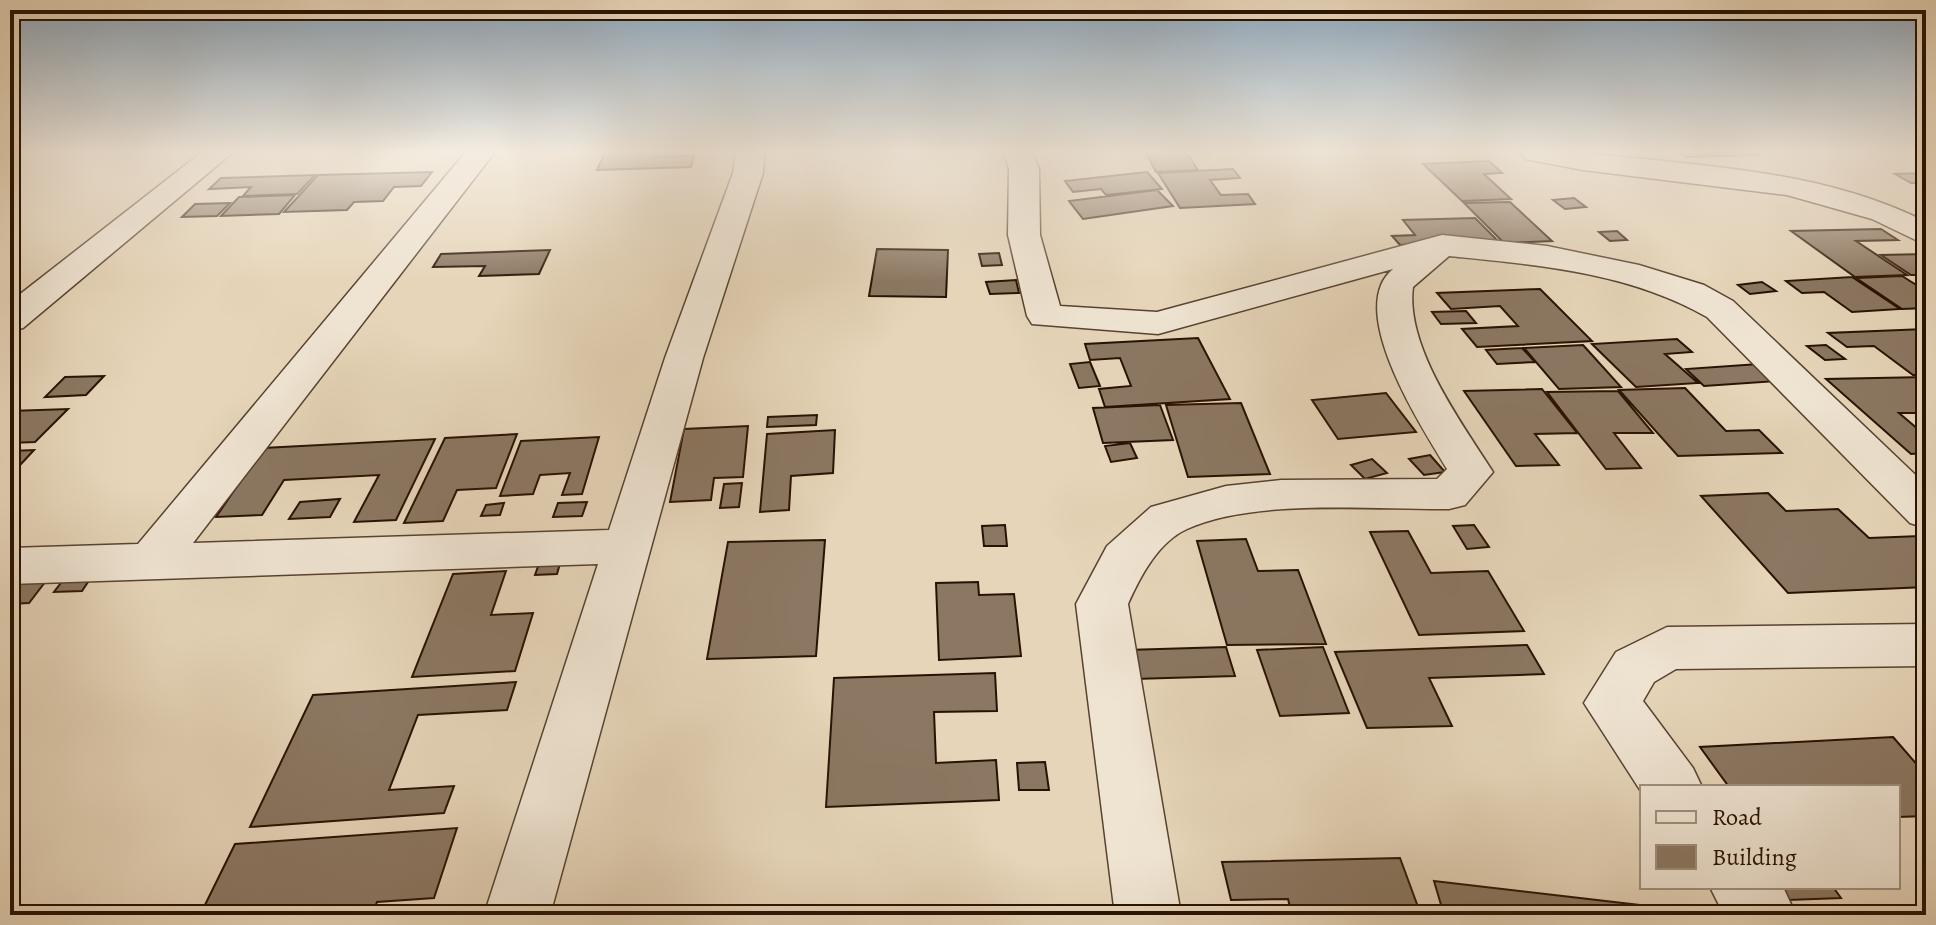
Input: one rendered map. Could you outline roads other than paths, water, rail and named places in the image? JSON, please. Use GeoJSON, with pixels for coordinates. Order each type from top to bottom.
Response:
{"type":"FeatureCollection","features":[{"type":"Feature","properties":{"kind":"street"},"geometry":{"type":"LineString","coordinates":[[10,320],[164,196]]}},
{"type":"Feature","properties":{"kind":"street"},"geometry":{"type":"LineString","coordinates":[[152,561],[445,196]]}},
{"type":"Feature","properties":{"kind":"street"},"geometry":{"type":"LineString","coordinates":[[517,915],[684,358],[740,196]]}},
{"type":"Feature","properties":{"kind":"street"},"geometry":{"type":"LineString","coordinates":[[1024,196],[1024,235],[1045,316],[1158,323],[1442,245],[1547,256],[1639,275],[1691,293],[1720,309],[1926,512]]}},
{"type":"Feature","properties":{"kind":"street"},"geometry":{"type":"LineString","coordinates":[[1829,196],[1885,214],[1926,235]]}},
{"type":"Feature","properties":{"kind":"street"},"geometry":{"type":"LineString","coordinates":[[1148,915],[1102,604],[1124,558],[1168,518],[1226,501],[1281,495],[1449,494],[1471,472],[1434,413],[1392,310],[1396,284],[1442,245]]}},
{"type":"Feature","properties":{"kind":"street"},"geometry":{"type":"LineString","coordinates":[[10,566],[627,546]]}},
{"type":"Feature","properties":{"kind":"street"},"geometry":{"type":"LineString","coordinates":[[1671,785],[1612,703],[1635,667],[1667,648],[1926,645]]}},
{"type":"Feature","properties":{"kind":"street"},"geometry":{"type":"LineString","coordinates":[[1744,889],[1763,915]]}}]}
